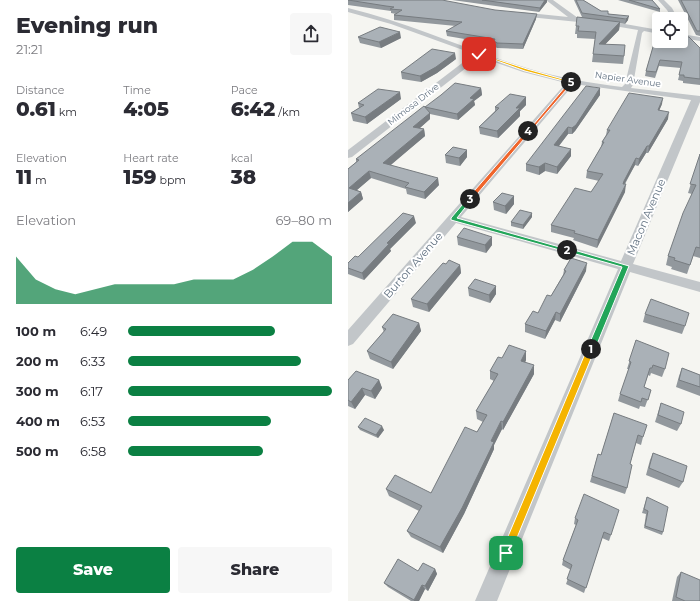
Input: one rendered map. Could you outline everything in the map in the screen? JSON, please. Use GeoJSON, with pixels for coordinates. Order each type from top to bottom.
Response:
{"type":"FeatureCollection","features":[{"type":"Feature","properties":{"kind":"street"},"geometry":{"type":"LineString","coordinates":[[549,0],[575,19]]}},
{"type":"Feature","properties":{"kind":"street"},"geometry":{"type":"LineString","coordinates":[[658,0],[661,0],[672,12]]}},
{"type":"Feature","properties":{"kind":"street","name":"Napier Avenue"},"geometry":{"type":"LineString","coordinates":[[348,10],[389,22],[532,72],[572,81],[698,99]]}},
{"type":"Feature","properties":{"kind":"street"},"geometry":{"type":"LineString","coordinates":[[510,13],[575,19],[652,31]]}},
{"type":"Feature","properties":{"kind":"street"},"geometry":{"type":"LineString","coordinates":[[625,89],[629,85],[639,34],[642,29]]}},
{"type":"Feature","properties":{"kind":"street"},"geometry":{"type":"LineString","coordinates":[[688,37],[700,39]]}},
{"type":"Feature","properties":{"kind":"street","name":"Mimosa Drive"},"geometry":{"type":"LineString","coordinates":[[348,155],[479,54]]}},
{"type":"Feature","properties":{"kind":"street","name":"Burton Avenue"},"geometry":{"type":"LineString","coordinates":[[348,340],[572,81]]}},
{"type":"Feature","properties":{"kind":"street","name":"Macon Avenue"},"geometry":{"type":"LineString","coordinates":[[486,601],[626,266],[698,99]]}},
{"type":"Feature","properties":{"kind":"street"},"geometry":{"type":"LineString","coordinates":[[453,219],[700,287]]}},
{"type":"Feature","properties":{"kind":"building"},"geometry":{"type":"Polygon","coordinates":[[[348,0],[442,0],[495,10],[537,14],[523,44],[497,43],[494,41],[495,39],[446,31],[462,22],[394,15],[402,10],[390,9],[394,7],[348,0]]]}},
{"type":"Feature","properties":{"kind":"building"},"geometry":{"type":"Polygon","coordinates":[[[482,0],[545,0],[540,8],[482,0]]]}},
{"type":"Feature","properties":{"kind":"building"},"geometry":{"type":"Polygon","coordinates":[[[576,0],[583,0],[601,11],[608,11],[608,14],[629,16],[626,19],[582,13],[576,0]]]}},
{"type":"Feature","properties":{"kind":"building"},"geometry":{"type":"Polygon","coordinates":[[[629,0],[652,0],[660,9],[629,0]]]}},
{"type":"Feature","properties":{"kind":"building"},"geometry":{"type":"Polygon","coordinates":[[[681,0],[700,0],[700,31],[697,31],[681,0]]]}},
{"type":"Feature","properties":{"kind":"building"},"geometry":{"type":"Polygon","coordinates":[[[577,17],[620,22],[599,44],[625,45],[624,56],[593,54],[596,32],[578,31],[579,26],[576,26],[577,17]]]}},
{"type":"Feature","properties":{"kind":"building"},"geometry":{"type":"Polygon","coordinates":[[[380,27],[400,32],[379,42],[358,37],[380,27]]]}},
{"type":"Feature","properties":{"kind":"building"},"geometry":{"type":"Polygon","coordinates":[[[688,37],[700,48],[700,79],[679,75],[682,62],[660,60],[656,72],[646,71],[653,48],[688,48],[688,37]]]}},
{"type":"Feature","properties":{"kind":"building"},"geometry":{"type":"Polygon","coordinates":[[[432,49],[455,53],[436,67],[420,76],[401,72],[432,49]]]}},
{"type":"Feature","properties":{"kind":"building"},"geometry":{"type":"Polygon","coordinates":[[[455,83],[481,88],[470,98],[474,99],[457,114],[425,107],[441,95],[455,83]]]}},
{"type":"Feature","properties":{"kind":"building"},"geometry":{"type":"Polygon","coordinates":[[[586,86],[600,88],[576,125],[572,128],[568,127],[554,145],[571,149],[557,167],[545,163],[539,167],[526,164],[586,86]]]}},
{"type":"Feature","properties":{"kind":"building"},"geometry":{"type":"Polygon","coordinates":[[[378,89],[400,92],[365,117],[351,113],[364,105],[358,103],[378,89]]]}},
{"type":"Feature","properties":{"kind":"building"},"geometry":{"type":"Polygon","coordinates":[[[629,93],[663,98],[658,110],[669,112],[649,146],[647,146],[639,159],[636,158],[623,184],[626,184],[598,240],[574,233],[575,231],[551,225],[575,188],[591,192],[603,174],[587,171],[610,130],[607,130],[629,93]]]}},
{"type":"Feature","properties":{"kind":"building"},"geometry":{"type":"Polygon","coordinates":[[[510,94],[526,97],[516,108],[520,108],[497,131],[479,127],[499,108],[495,107],[510,94]]]}},
{"type":"Feature","properties":{"kind":"building"},"geometry":{"type":"Polygon","coordinates":[[[424,106],[430,113],[413,127],[424,129],[383,163],[438,178],[424,192],[405,187],[409,183],[369,171],[349,188],[361,192],[348,203],[348,169],[359,160],[356,159],[424,106]]]}},
{"type":"Feature","properties":{"kind":"building"},"geometry":{"type":"Polygon","coordinates":[[[453,147],[467,150],[459,158],[445,155],[453,147]]]}},
{"type":"Feature","properties":{"kind":"building"},"geometry":{"type":"Polygon","coordinates":[[[700,154],[700,248],[696,247],[690,265],[674,260],[675,258],[668,256],[683,213],[696,185],[690,184],[700,154]]]}},
{"type":"Feature","properties":{"kind":"building"},"geometry":{"type":"Polygon","coordinates":[[[502,193],[514,196],[505,206],[493,202],[502,193]]]}},
{"type":"Feature","properties":{"kind":"building"},"geometry":{"type":"Polygon","coordinates":[[[520,210],[532,213],[523,225],[511,222],[520,210]]]}},
{"type":"Feature","properties":{"kind":"building"},"geometry":{"type":"Polygon","coordinates":[[[403,213],[414,216],[387,243],[389,244],[362,273],[348,268],[348,263],[355,256],[358,257],[403,213]]]}},
{"type":"Feature","properties":{"kind":"building"},"geometry":{"type":"Polygon","coordinates":[[[464,228],[492,237],[485,245],[457,237],[464,228]]]}},
{"type":"Feature","properties":{"kind":"building"},"geometry":{"type":"Polygon","coordinates":[[[571,258],[587,263],[560,314],[556,312],[546,331],[525,324],[533,311],[538,313],[547,295],[551,296],[566,271],[564,270],[571,258]]]}},
{"type":"Feature","properties":{"kind":"building"},"geometry":{"type":"Polygon","coordinates":[[[449,260],[460,265],[427,304],[411,299],[443,263],[446,264],[449,260]]]}},
{"type":"Feature","properties":{"kind":"building"},"geometry":{"type":"Polygon","coordinates":[[[475,279],[496,286],[489,295],[468,288],[475,279]]]}},
{"type":"Feature","properties":{"kind":"building"},"geometry":{"type":"Polygon","coordinates":[[[651,299],[689,313],[685,326],[645,314],[651,299]]]}},
{"type":"Feature","properties":{"kind":"building"},"geometry":{"type":"Polygon","coordinates":[[[393,314],[419,323],[391,362],[367,351],[386,329],[382,327],[393,314]]]}},
{"type":"Feature","properties":{"kind":"building"},"geometry":{"type":"Polygon","coordinates":[[[636,340],[669,353],[665,369],[653,365],[652,368],[650,368],[644,387],[651,390],[648,400],[642,398],[641,402],[620,394],[631,362],[629,361],[636,340]]]}},
{"type":"Feature","properties":{"kind":"building"},"geometry":{"type":"Polygon","coordinates":[[[509,345],[526,351],[521,361],[534,365],[503,422],[501,421],[491,441],[494,442],[462,508],[440,547],[407,531],[422,506],[386,489],[395,475],[431,493],[465,427],[477,432],[487,415],[476,411],[498,374],[490,371],[498,357],[502,358],[509,345]]]}},
{"type":"Feature","properties":{"kind":"building"},"geometry":{"type":"Polygon","coordinates":[[[682,368],[700,375],[700,387],[679,380],[682,368]]]}},
{"type":"Feature","properties":{"kind":"building"},"geometry":{"type":"Polygon","coordinates":[[[356,371],[379,380],[371,391],[362,388],[351,402],[348,400],[348,380],[356,371]]]}},
{"type":"Feature","properties":{"kind":"building"},"geometry":{"type":"Polygon","coordinates":[[[661,403],[684,412],[681,424],[658,415],[661,403]]]}},
{"type":"Feature","properties":{"kind":"building"},"geometry":{"type":"Polygon","coordinates":[[[614,413],[647,425],[643,437],[638,435],[630,464],[632,465],[627,488],[592,476],[598,454],[601,455],[614,413]]]}},
{"type":"Feature","properties":{"kind":"building"},"geometry":{"type":"Polygon","coordinates":[[[365,418],[382,426],[376,435],[358,427],[365,418]]]}},
{"type":"Feature","properties":{"kind":"building"},"geometry":{"type":"Polygon","coordinates":[[[653,453],[687,466],[683,482],[649,468],[653,453]]]}},
{"type":"Feature","properties":{"kind":"building"},"geometry":{"type":"Polygon","coordinates":[[[584,494],[619,510],[611,535],[604,532],[586,588],[567,579],[572,565],[563,560],[578,520],[575,518],[584,494]]]}},
{"type":"Feature","properties":{"kind":"building"},"geometry":{"type":"Polygon","coordinates":[[[647,497],[668,507],[663,532],[645,526],[648,511],[644,509],[647,497]]]}},
{"type":"Feature","properties":{"kind":"building"},"geometry":{"type":"Polygon","coordinates":[[[398,559],[418,571],[423,563],[435,569],[425,586],[422,585],[414,600],[384,583],[398,559]]]}},
{"type":"Feature","properties":{"kind":"building"},"geometry":{"type":"Polygon","coordinates":[[[681,572],[700,580],[700,601],[685,601],[676,597],[681,572]]]}},
{"type":"Feature","properties":{"kind":"route"},"geometry":{"type":"LineString","coordinates":[[479,54],[532,72],[572,81],[453,219],[626,266],[506,553]]}}]}
